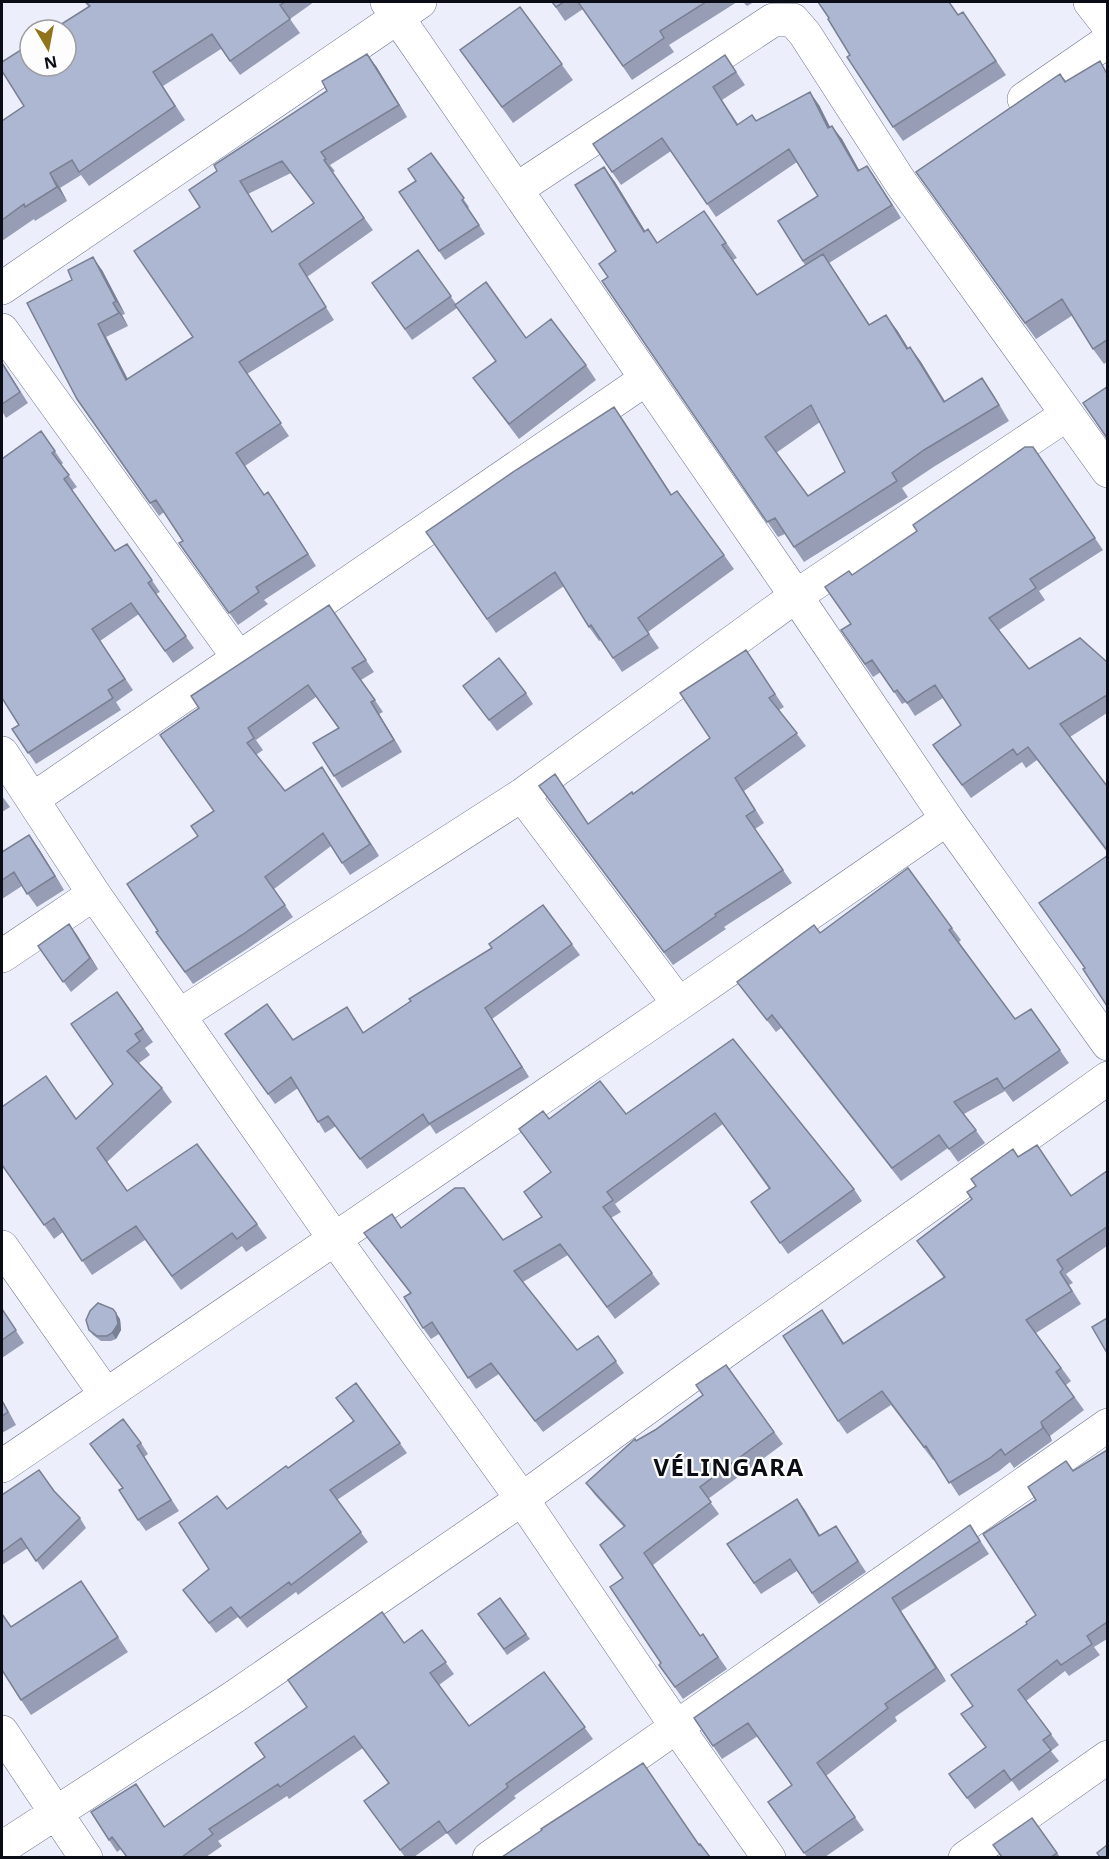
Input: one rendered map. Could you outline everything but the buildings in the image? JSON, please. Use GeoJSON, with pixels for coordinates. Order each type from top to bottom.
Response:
{"type":"FeatureCollection","features":[{"type":"Feature","properties":{"kind":"main road"},"geometry":{"type":"LineString","coordinates":[[1090,2],[1107,25]]}},
{"type":"Feature","properties":{"kind":"main road"},"geometry":{"type":"LineString","coordinates":[[2,288],[402,6],[517,189],[646,379],[946,819],[1107,1044]]}},
{"type":"Feature","properties":{"kind":"main road"},"geometry":{"type":"LineString","coordinates":[[517,189],[773,20],[793,20],[911,176],[1066,415],[1107,471]]}},
{"type":"Feature","properties":{"kind":"main road"},"geometry":{"type":"LineString","coordinates":[[999,115],[1107,41]]}},
{"type":"Feature","properties":{"kind":"main road"},"geometry":{"type":"LineString","coordinates":[[2,330],[238,657]]}},
{"type":"Feature","properties":{"kind":"main road"},"geometry":{"type":"LineString","coordinates":[[33,799],[646,379]]}},
{"type":"Feature","properties":{"kind":"main road"},"geometry":{"type":"LineString","coordinates":[[180,1015],[522,795],[796,596],[1066,415]]}},
{"type":"Feature","properties":{"kind":"main road"},"geometry":{"type":"LineString","coordinates":[[2,753],[94,894],[334,1239],[522,1499],[676,1726],[769,1857]]}},
{"type":"Feature","properties":{"kind":"main road"},"geometry":{"type":"LineString","coordinates":[[522,795],[679,1004]]}},
{"type":"Feature","properties":{"kind":"main road"},"geometry":{"type":"LineString","coordinates":[[2,1466],[946,819]]}},
{"type":"Feature","properties":{"kind":"main road"},"geometry":{"type":"LineString","coordinates":[[2,956],[94,894]]}},
{"type":"Feature","properties":{"kind":"main road"},"geometry":{"type":"LineString","coordinates":[[2,1848],[55,1811],[234,1697],[522,1499],[1107,1078]]}},
{"type":"Feature","properties":{"kind":"main road"},"geometry":{"type":"LineString","coordinates":[[2,1247],[106,1395]]}},
{"type":"Feature","properties":{"kind":"main road"},"geometry":{"type":"LineString","coordinates":[[489,1857],[1107,1425]]}},
{"type":"Feature","properties":{"kind":"main road"},"geometry":{"type":"LineString","coordinates":[[2,1732],[86,1857]]}},
{"type":"Feature","properties":{"kind":"main road"},"geometry":{"type":"LineString","coordinates":[[965,1857],[1107,1757]]}},
{"type":"Feature","properties":{"kind":"district","name":"VÉLINGARA"},"geometry":{"type":"Point","coordinates":[729,1468]}}]}
